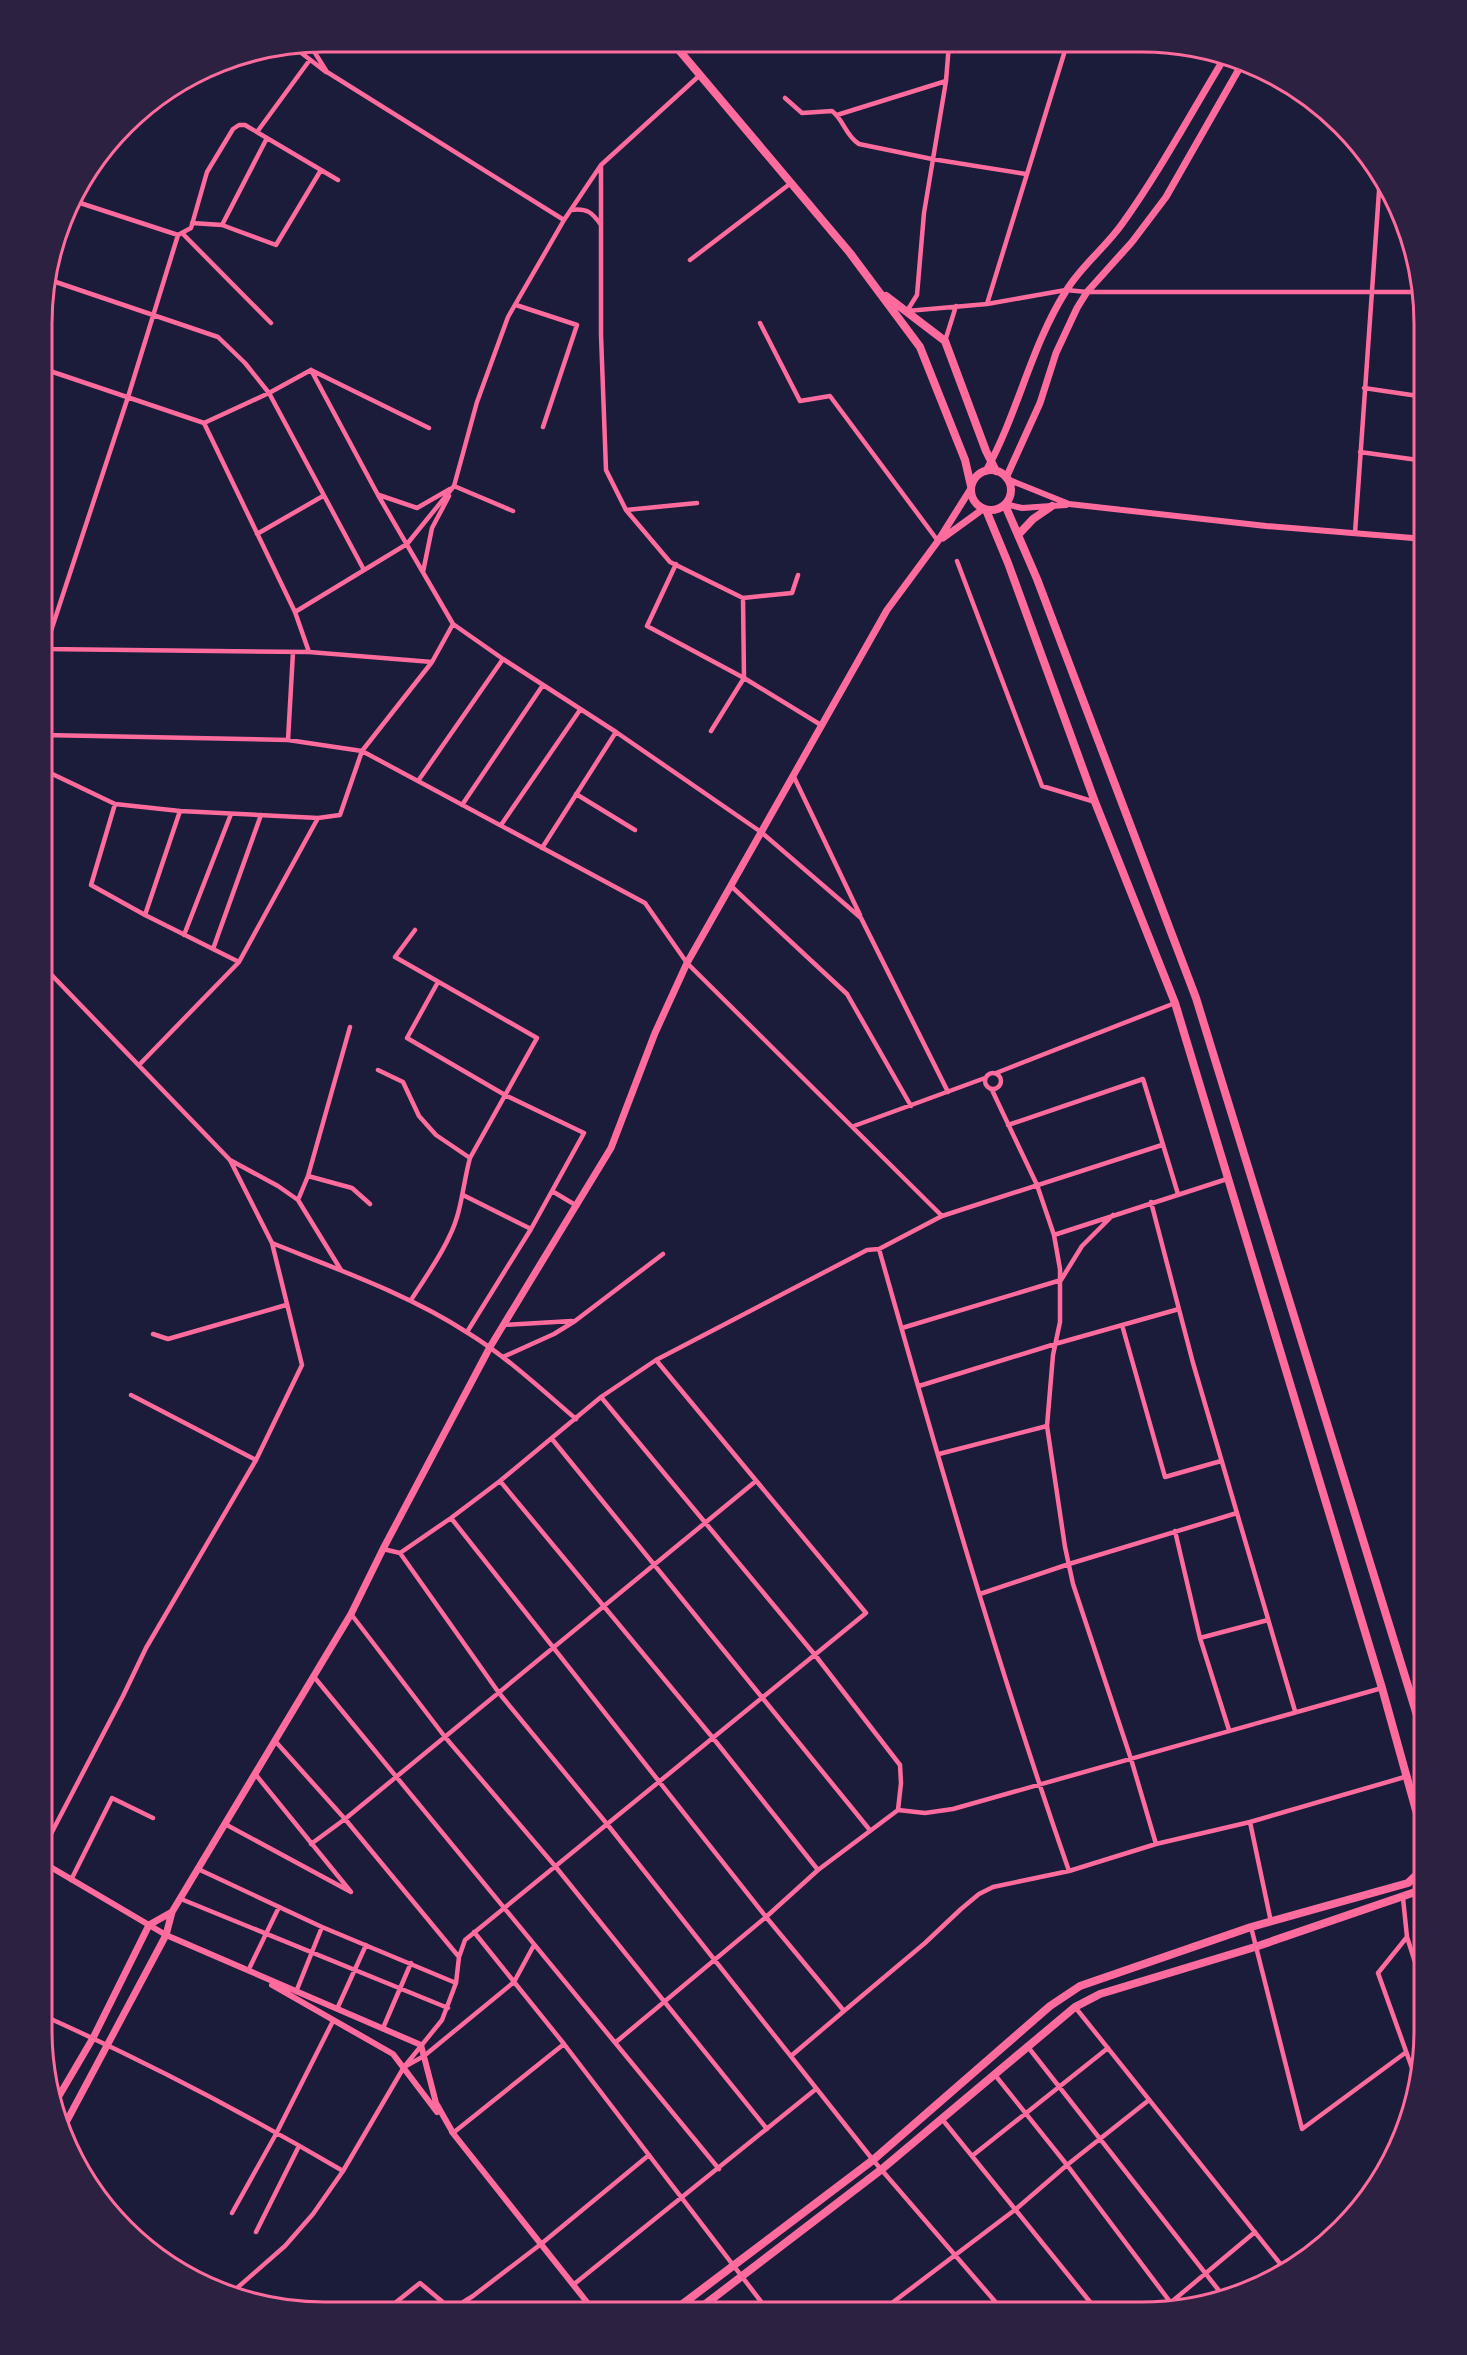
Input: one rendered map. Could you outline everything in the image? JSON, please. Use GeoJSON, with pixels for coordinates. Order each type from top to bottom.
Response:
{"type":"FeatureCollection","features":[{"type":"Feature","properties":{"kind":"main road"},"geometry":{"type":"LineString","coordinates":[[681,52],[878,289],[920,347],[965,460],[975,503],[984,509],[996,510],[1005,504],[1011,492],[1007,479],[996,471],[991,462],[945,341],[878,289]]}},
{"type":"Feature","properties":{"kind":"main road"},"geometry":{"type":"LineString","coordinates":[[986,471],[1040,342],[1066,290],[1118,230],[1148,188],[1221,64]]}},
{"type":"Feature","properties":{"kind":"main road"},"geometry":{"type":"LineString","coordinates":[[1007,479],[1040,403],[1056,354],[1077,308],[1087,292],[1132,242],[1166,197],[1239,70]]}},
{"type":"Feature","properties":{"kind":"main road"},"geometry":{"type":"LineString","coordinates":[[68,2120],[166,1935],[172,1912],[315,1678],[351,1614],[490,1347],[611,1148],[655,1033],[687,963],[821,725],[887,610],[938,542],[976,476],[986,471],[996,471]]}},
{"type":"Feature","properties":{"kind":"main road"},"geometry":{"type":"LineString","coordinates":[[1005,504],[1196,998],[1414,1702]]}},
{"type":"Feature","properties":{"kind":"main road"},"geometry":{"type":"LineString","coordinates":[[1018,535],[1033,519],[1052,506]]}},
{"type":"Feature","properties":{"kind":"main road"},"geometry":{"type":"LineString","coordinates":[[938,542],[984,509]]}},
{"type":"Feature","properties":{"kind":"main road"},"geometry":{"type":"LineString","coordinates":[[984,509],[1008,563],[1095,802],[1175,1004],[1196,1067],[1227,1179],[1414,1794]]}},
{"type":"Feature","properties":{"kind":"main road"},"geometry":{"type":"LineString","coordinates":[[685,2302],[873,2160],[1050,2006],[1080,1986],[1251,1928],[1408,1883],[1414,1877]]}},
{"type":"Feature","properties":{"kind":"main road"},"geometry":{"type":"LineString","coordinates":[[707,2302],[882,2169],[1075,2007],[1100,1994],[1255,1947],[1414,1893]]}},
{"type":"Feature","properties":{"kind":"main road"},"geometry":{"type":"LineString","coordinates":[[60,2094],[93,2038],[149,1925],[172,1912]]}},
{"type":"Feature","properties":{"kind":"street"},"geometry":{"type":"LineString","coordinates":[[907,311],[917,295],[924,213],[946,81],[948,52]]}},
{"type":"Feature","properties":{"kind":"street"},"geometry":{"type":"LineString","coordinates":[[987,303],[1064,52]]}},
{"type":"Feature","properties":{"kind":"street"},"geometry":{"type":"LineString","coordinates":[[315,53],[327,72]]}},
{"type":"Feature","properties":{"kind":"street"},"geometry":{"type":"LineString","coordinates":[[301,54],[309,61],[564,220]]}},
{"type":"Feature","properties":{"kind":"street"},"geometry":{"type":"LineString","coordinates":[[257,132],[309,61]]}},
{"type":"Feature","properties":{"kind":"street"},"geometry":{"type":"LineString","coordinates":[[423,572],[432,528],[454,486],[477,402],[508,316],[564,220],[601,165],[700,75]]}},
{"type":"Feature","properties":{"kind":"street"},"geometry":{"type":"LineString","coordinates":[[837,115],[946,81]]}},
{"type":"Feature","properties":{"kind":"street"},"geometry":{"type":"LineString","coordinates":[[786,98],[802,113],[832,111],[837,115],[850,138],[859,144],[932,159],[1026,174]]}},
{"type":"Feature","properties":{"kind":"street"},"geometry":{"type":"LineString","coordinates":[[180,234],[188,231],[192,223],[207,172],[233,129],[239,125],[245,125],[338,180]]}},
{"type":"Feature","properties":{"kind":"street"},"geometry":{"type":"LineString","coordinates":[[222,225],[267,138]]}},
{"type":"Feature","properties":{"kind":"street"},"geometry":{"type":"LineString","coordinates":[[601,165],[601,335],[606,470],[626,510],[670,562],[744,598],[792,593],[798,575]]}},
{"type":"Feature","properties":{"kind":"street"},"geometry":{"type":"LineString","coordinates":[[192,223],[222,225],[276,245],[321,170]]}},
{"type":"Feature","properties":{"kind":"street"},"geometry":{"type":"LineString","coordinates":[[690,260],[791,183]]}},
{"type":"Feature","properties":{"kind":"street"},"geometry":{"type":"LineString","coordinates":[[1355,533],[1379,191]]}},
{"type":"Feature","properties":{"kind":"street"},"geometry":{"type":"LineString","coordinates":[[81,203],[180,234],[271,323]]}},
{"type":"Feature","properties":{"kind":"street"},"geometry":{"type":"LineString","coordinates":[[571,210],[585,208],[601,225]]}},
{"type":"Feature","properties":{"kind":"street"},"geometry":{"type":"LineString","coordinates":[[52,625],[180,234]]}},
{"type":"Feature","properties":{"kind":"street"},"geometry":{"type":"LineString","coordinates":[[56,282],[218,337],[245,363],[269,393],[364,570]]}},
{"type":"Feature","properties":{"kind":"street"},"geometry":{"type":"LineString","coordinates":[[907,311],[987,303],[1066,290],[1087,292],[1412,292]]}},
{"type":"Feature","properties":{"kind":"street"},"geometry":{"type":"LineString","coordinates":[[516,305],[577,325],[543,427]]}},
{"type":"Feature","properties":{"kind":"street"},"geometry":{"type":"LineString","coordinates":[[945,341],[956,306]]}},
{"type":"Feature","properties":{"kind":"street"},"geometry":{"type":"LineString","coordinates":[[760,323],[800,401],[830,396],[938,542]]}},
{"type":"Feature","properties":{"kind":"street"},"geometry":{"type":"LineString","coordinates":[[52,372],[204,423],[269,393],[310,370]]}},
{"type":"Feature","properties":{"kind":"street"},"geometry":{"type":"LineString","coordinates":[[310,370],[429,428]]}},
{"type":"Feature","properties":{"kind":"street"},"geometry":{"type":"LineString","coordinates":[[310,370],[378,495],[453,624],[761,832],[861,918]]}},
{"type":"Feature","properties":{"kind":"street"},"geometry":{"type":"LineString","coordinates":[[1364,388],[1414,395]]}},
{"type":"Feature","properties":{"kind":"street"},"geometry":{"type":"LineString","coordinates":[[204,423],[296,612],[309,652]]}},
{"type":"Feature","properties":{"kind":"street"},"geometry":{"type":"LineString","coordinates":[[1360,452],[1414,459]]}},
{"type":"Feature","properties":{"kind":"street"},"geometry":{"type":"LineString","coordinates":[[1007,479],[1069,504]]}},
{"type":"Feature","properties":{"kind":"street"},"geometry":{"type":"LineString","coordinates":[[378,495],[417,508],[454,486]]}},
{"type":"Feature","properties":{"kind":"street"},"geometry":{"type":"LineString","coordinates":[[454,486],[513,511]]}},
{"type":"Feature","properties":{"kind":"street"},"geometry":{"type":"LineString","coordinates":[[296,612],[407,544],[454,486]]}},
{"type":"Feature","properties":{"kind":"street"},"geometry":{"type":"LineString","coordinates":[[257,534],[323,496]]}},
{"type":"Feature","properties":{"kind":"street"},"geometry":{"type":"LineString","coordinates":[[626,510],[697,503]]}},
{"type":"Feature","properties":{"kind":"street"},"geometry":{"type":"LineString","coordinates":[[1005,504],[1022,508],[1069,504],[1266,526],[1414,539]]}},
{"type":"Feature","properties":{"kind":"street"},"geometry":{"type":"LineString","coordinates":[[957,561],[1042,786],[1095,802]]}},
{"type":"Feature","properties":{"kind":"street"},"geometry":{"type":"LineString","coordinates":[[676,564],[647,626],[744,678],[821,725]]}},
{"type":"Feature","properties":{"kind":"street"},"geometry":{"type":"LineString","coordinates":[[711,731],[744,678],[744,598]]}},
{"type":"Feature","properties":{"kind":"street"},"geometry":{"type":"LineString","coordinates":[[52,774],[115,804],[231,814],[318,818],[340,815],[362,751],[432,662],[453,624]]}},
{"type":"Feature","properties":{"kind":"street"},"geometry":{"type":"LineString","coordinates":[[52,649],[309,652],[432,662]]}},
{"type":"Feature","properties":{"kind":"street"},"geometry":{"type":"LineString","coordinates":[[288,740],[293,652]]}},
{"type":"Feature","properties":{"kind":"street"},"geometry":{"type":"LineString","coordinates":[[418,781],[503,659]]}},
{"type":"Feature","properties":{"kind":"street"},"geometry":{"type":"LineString","coordinates":[[462,805],[543,685]]}},
{"type":"Feature","properties":{"kind":"street"},"geometry":{"type":"LineString","coordinates":[[501,825],[580,710]]}},
{"type":"Feature","properties":{"kind":"street"},"geometry":{"type":"LineString","coordinates":[[542,848],[616,732]]}},
{"type":"Feature","properties":{"kind":"street"},"geometry":{"type":"LineString","coordinates":[[52,735],[288,740],[362,751],[501,825],[645,903],[687,963],[854,1126],[942,1216]]}},
{"type":"Feature","properties":{"kind":"street"},"geometry":{"type":"LineString","coordinates":[[793,775],[948,1092]]}},
{"type":"Feature","properties":{"kind":"street"},"geometry":{"type":"LineString","coordinates":[[576,794],[635,830]]}},
{"type":"Feature","properties":{"kind":"street"},"geometry":{"type":"LineString","coordinates":[[115,804],[91,885],[239,962]]}},
{"type":"Feature","properties":{"kind":"street"},"geometry":{"type":"LineString","coordinates":[[145,915],[180,811]]}},
{"type":"Feature","properties":{"kind":"street"},"geometry":{"type":"LineString","coordinates":[[184,935],[231,814]]}},
{"type":"Feature","properties":{"kind":"street"},"geometry":{"type":"LineString","coordinates":[[213,949],[261,815]]}},
{"type":"Feature","properties":{"kind":"street"},"geometry":{"type":"LineString","coordinates":[[139,1065],[239,962],[318,818]]}},
{"type":"Feature","properties":{"kind":"street"},"geometry":{"type":"LineString","coordinates":[[731,886],[847,994],[911,1106]]}},
{"type":"Feature","properties":{"kind":"street"},"geometry":{"type":"LineString","coordinates":[[411,1300],[450,1235],[463,1196],[470,1158],[537,1038],[395,957],[415,930]]}},
{"type":"Feature","properties":{"kind":"street"},"geometry":{"type":"LineString","coordinates":[[52,974],[230,1160],[298,1200],[341,1270]]}},
{"type":"Feature","properties":{"kind":"street"},"geometry":{"type":"LineString","coordinates":[[438,982],[407,1038],[505,1095],[584,1133],[531,1228],[467,1332]]}},
{"type":"Feature","properties":{"kind":"street"},"geometry":{"type":"LineString","coordinates":[[854,1126],[1175,1004]]}},
{"type":"Feature","properties":{"kind":"street"},"geometry":{"type":"LineString","coordinates":[[298,1200],[308,1176],[350,1027]]}},
{"type":"Feature","properties":{"kind":"street"},"geometry":{"type":"LineString","coordinates":[[378,1070],[403,1082],[419,1116],[436,1135],[470,1158]]}},
{"type":"Feature","properties":{"kind":"street"},"geometry":{"type":"LineString","coordinates":[[992,1090],[1001,1085],[1000,1077],[996,1073]]}},
{"type":"Feature","properties":{"kind":"street"},"geometry":{"type":"LineString","coordinates":[[985,1078],[986,1085],[992,1090],[1037,1185],[1054,1236],[1061,1280],[1060,1322],[1053,1355],[1047,1426],[1069,1564],[1156,1844]]}},
{"type":"Feature","properties":{"kind":"street"},"geometry":{"type":"LineString","coordinates":[[1008,1125],[1143,1080],[1178,1194]]}},
{"type":"Feature","properties":{"kind":"street"},"geometry":{"type":"LineString","coordinates":[[400,1553],[500,1481],[601,1397],[656,1360],[867,1250],[879,1250],[942,1216],[1162,1145]]}},
{"type":"Feature","properties":{"kind":"street"},"geometry":{"type":"LineString","coordinates":[[52,1832],[146,1648],[256,1460],[302,1365],[272,1243],[230,1160]]}},
{"type":"Feature","properties":{"kind":"street"},"geometry":{"type":"LineString","coordinates":[[308,1176],[352,1188],[370,1204]]}},
{"type":"Feature","properties":{"kind":"street"},"geometry":{"type":"LineString","coordinates":[[1054,1236],[1151,1202],[1227,1179]]}},
{"type":"Feature","properties":{"kind":"street"},"geometry":{"type":"LineString","coordinates":[[552,1191],[577,1206]]}},
{"type":"Feature","properties":{"kind":"street"},"geometry":{"type":"LineString","coordinates":[[463,1196],[531,1228]]}},
{"type":"Feature","properties":{"kind":"street"},"geometry":{"type":"LineString","coordinates":[[1151,1202],[1221,1461],[1295,1711]]}},
{"type":"Feature","properties":{"kind":"street"},"geometry":{"type":"LineString","coordinates":[[902,1328],[1061,1280],[1082,1246],[1113,1215]]}},
{"type":"Feature","properties":{"kind":"street"},"geometry":{"type":"LineString","coordinates":[[272,1243],[411,1300],[467,1332],[503,1357],[576,1419]]}},
{"type":"Feature","properties":{"kind":"street"},"geometry":{"type":"LineString","coordinates":[[879,1250],[980,1594],[1039,1785],[1069,1871]]}},
{"type":"Feature","properties":{"kind":"street"},"geometry":{"type":"LineString","coordinates":[[503,1357],[554,1334],[575,1321],[663,1254]]}},
{"type":"Feature","properties":{"kind":"street"},"geometry":{"type":"LineString","coordinates":[[153,1334],[168,1339],[286,1305]]}},
{"type":"Feature","properties":{"kind":"street"},"geometry":{"type":"LineString","coordinates":[[919,1386],[1055,1344],[1179,1310]]}},
{"type":"Feature","properties":{"kind":"street"},"geometry":{"type":"LineString","coordinates":[[503,1325],[575,1321]]}},
{"type":"Feature","properties":{"kind":"street"},"geometry":{"type":"LineString","coordinates":[[1122,1325],[1165,1477],[1221,1461]]}},
{"type":"Feature","properties":{"kind":"street"},"geometry":{"type":"LineString","coordinates":[[237,2288],[285,2246],[313,2214],[343,2171],[404,2067],[442,2020],[456,1983],[459,1957],[465,1940],[866,1613],[656,1360]]}},
{"type":"Feature","properties":{"kind":"street"},"geometry":{"type":"LineString","coordinates":[[131,1395],[256,1460]]}},
{"type":"Feature","properties":{"kind":"street"},"geometry":{"type":"LineString","coordinates":[[601,1397],[814,1655],[900,1765],[898,1810]]}},
{"type":"Feature","properties":{"kind":"street"},"geometry":{"type":"LineString","coordinates":[[939,1454],[1047,1426]]}},
{"type":"Feature","properties":{"kind":"street"},"geometry":{"type":"LineString","coordinates":[[552,1439],[869,1829]]}},
{"type":"Feature","properties":{"kind":"street"},"geometry":{"type":"LineString","coordinates":[[500,1481],[713,1738],[818,1869]]}},
{"type":"Feature","properties":{"kind":"street"},"geometry":{"type":"LineString","coordinates":[[311,1844],[446,1737],[756,1481]]}},
{"type":"Feature","properties":{"kind":"street"},"geometry":{"type":"LineString","coordinates":[[980,1594],[1069,1564],[1237,1513]]}},
{"type":"Feature","properties":{"kind":"street"},"geometry":{"type":"LineString","coordinates":[[451,1518],[766,1917],[844,2011]]}},
{"type":"Feature","properties":{"kind":"street"},"geometry":{"type":"LineString","coordinates":[[1175,1532],[1200,1638],[1229,1730]]}},
{"type":"Feature","properties":{"kind":"street"},"geometry":{"type":"LineString","coordinates":[[383,1549],[400,1553],[499,1693],[607,1824],[873,2160],[957,2254],[996,2302]]}},
{"type":"Feature","properties":{"kind":"street"},"geometry":{"type":"LineString","coordinates":[[351,1614],[446,1737],[555,1866],[767,2129]]}},
{"type":"Feature","properties":{"kind":"street"},"geometry":{"type":"LineString","coordinates":[[1200,1638],[1268,1620]]}},
{"type":"Feature","properties":{"kind":"street"},"geometry":{"type":"LineString","coordinates":[[315,1678],[719,2169]]}},
{"type":"Feature","properties":{"kind":"street"},"geometry":{"type":"LineString","coordinates":[[616,2042],[766,1917],[818,1869],[869,1829],[898,1810],[925,1813],[953,1809],[1382,1688]]}},
{"type":"Feature","properties":{"kind":"street"},"geometry":{"type":"LineString","coordinates":[[276,1742],[345,1819],[459,1957]]}},
{"type":"Feature","properties":{"kind":"street"},"geometry":{"type":"LineString","coordinates":[[225,1824],[351,1892],[256,1774]]}},
{"type":"Feature","properties":{"kind":"street"},"geometry":{"type":"LineString","coordinates":[[791,2056],[979,1894],[1006,1883],[1069,1871],[1156,1844],[1250,1822],[1408,1776]]}},
{"type":"Feature","properties":{"kind":"street"},"geometry":{"type":"LineString","coordinates":[[71,1880],[112,1798],[153,1818]]}},
{"type":"Feature","properties":{"kind":"street"},"geometry":{"type":"LineString","coordinates":[[1250,1822],[1271,1923]]}},
{"type":"Feature","properties":{"kind":"street"},"geometry":{"type":"LineString","coordinates":[[52,1868],[166,1935],[421,2045]]}},
{"type":"Feature","properties":{"kind":"street"},"geometry":{"type":"LineString","coordinates":[[198,1869],[322,1927],[456,1983]]}},
{"type":"Feature","properties":{"kind":"street"},"geometry":{"type":"LineString","coordinates":[[1402,1898],[1407,1937],[1414,1959]]}},
{"type":"Feature","properties":{"kind":"street"},"geometry":{"type":"LineString","coordinates":[[181,1899],[448,2008]]}},
{"type":"Feature","properties":{"kind":"street"},"geometry":{"type":"LineString","coordinates":[[248,1971],[279,1907]]}},
{"type":"Feature","properties":{"kind":"street"},"geometry":{"type":"LineString","coordinates":[[296,1992],[322,1927]]}},
{"type":"Feature","properties":{"kind":"street"},"geometry":{"type":"LineString","coordinates":[[1251,1928],[1302,2129],[1406,2053]]}},
{"type":"Feature","properties":{"kind":"street"},"geometry":{"type":"LineString","coordinates":[[474,1932],[564,2044],[762,2302]]}},
{"type":"Feature","properties":{"kind":"street"},"geometry":{"type":"LineString","coordinates":[[1407,1937],[1378,1973],[1412,2068]]}},
{"type":"Feature","properties":{"kind":"street"},"geometry":{"type":"LineString","coordinates":[[337,2009],[366,1945]]}},
{"type":"Feature","properties":{"kind":"street"},"geometry":{"type":"LineString","coordinates":[[404,2067],[424,2056],[514,1982],[534,1945]]}},
{"type":"Feature","properties":{"kind":"street"},"geometry":{"type":"LineString","coordinates":[[383,2028],[411,1963]]}},
{"type":"Feature","properties":{"kind":"street"},"geometry":{"type":"LineString","coordinates":[[248,1971],[393,2054],[586,2302]]}},
{"type":"Feature","properties":{"kind":"street"},"geometry":{"type":"LineString","coordinates":[[1075,2007],[1281,2264]]}},
{"type":"Feature","properties":{"kind":"street"},"geometry":{"type":"LineString","coordinates":[[52,2020],[108,2044],[343,2171]]}},
{"type":"Feature","properties":{"kind":"street"},"geometry":{"type":"LineString","coordinates":[[232,2212],[276,2134],[333,2021]]}},
{"type":"Feature","properties":{"kind":"street"},"geometry":{"type":"LineString","coordinates":[[453,2133],[564,2044]]}},
{"type":"Feature","properties":{"kind":"street"},"geometry":{"type":"LineString","coordinates":[[421,2045],[436,2103],[453,2133]]}},
{"type":"Feature","properties":{"kind":"street"},"geometry":{"type":"LineString","coordinates":[[1028,2047],[1220,2291]]}},
{"type":"Feature","properties":{"kind":"street"},"geometry":{"type":"LineString","coordinates":[[972,2156],[1108,2048]]}},
{"type":"Feature","properties":{"kind":"street"},"geometry":{"type":"LineString","coordinates":[[995,2075],[1067,2165],[1169,2301]]}},
{"type":"Feature","properties":{"kind":"street"},"geometry":{"type":"LineString","coordinates":[[573,2285],[816,2089]]}},
{"type":"Feature","properties":{"kind":"street"},"geometry":{"type":"LineString","coordinates":[[896,2302],[1016,2209],[1149,2100]]}},
{"type":"Feature","properties":{"kind":"street"},"geometry":{"type":"LineString","coordinates":[[942,2119],[1090,2302]]}},
{"type":"Feature","properties":{"kind":"street"},"geometry":{"type":"LineString","coordinates":[[256,2232],[300,2146]]}},
{"type":"Feature","properties":{"kind":"street"},"geometry":{"type":"LineString","coordinates":[[463,2302],[541,2244],[649,2155]]}},
{"type":"Feature","properties":{"kind":"street"},"geometry":{"type":"LineString","coordinates":[[1177,2300],[1206,2272],[1255,2232]]}},
{"type":"Feature","properties":{"kind":"street"},"geometry":{"type":"LineString","coordinates":[[396,2302],[420,2283],[441,2302]]}}]}
